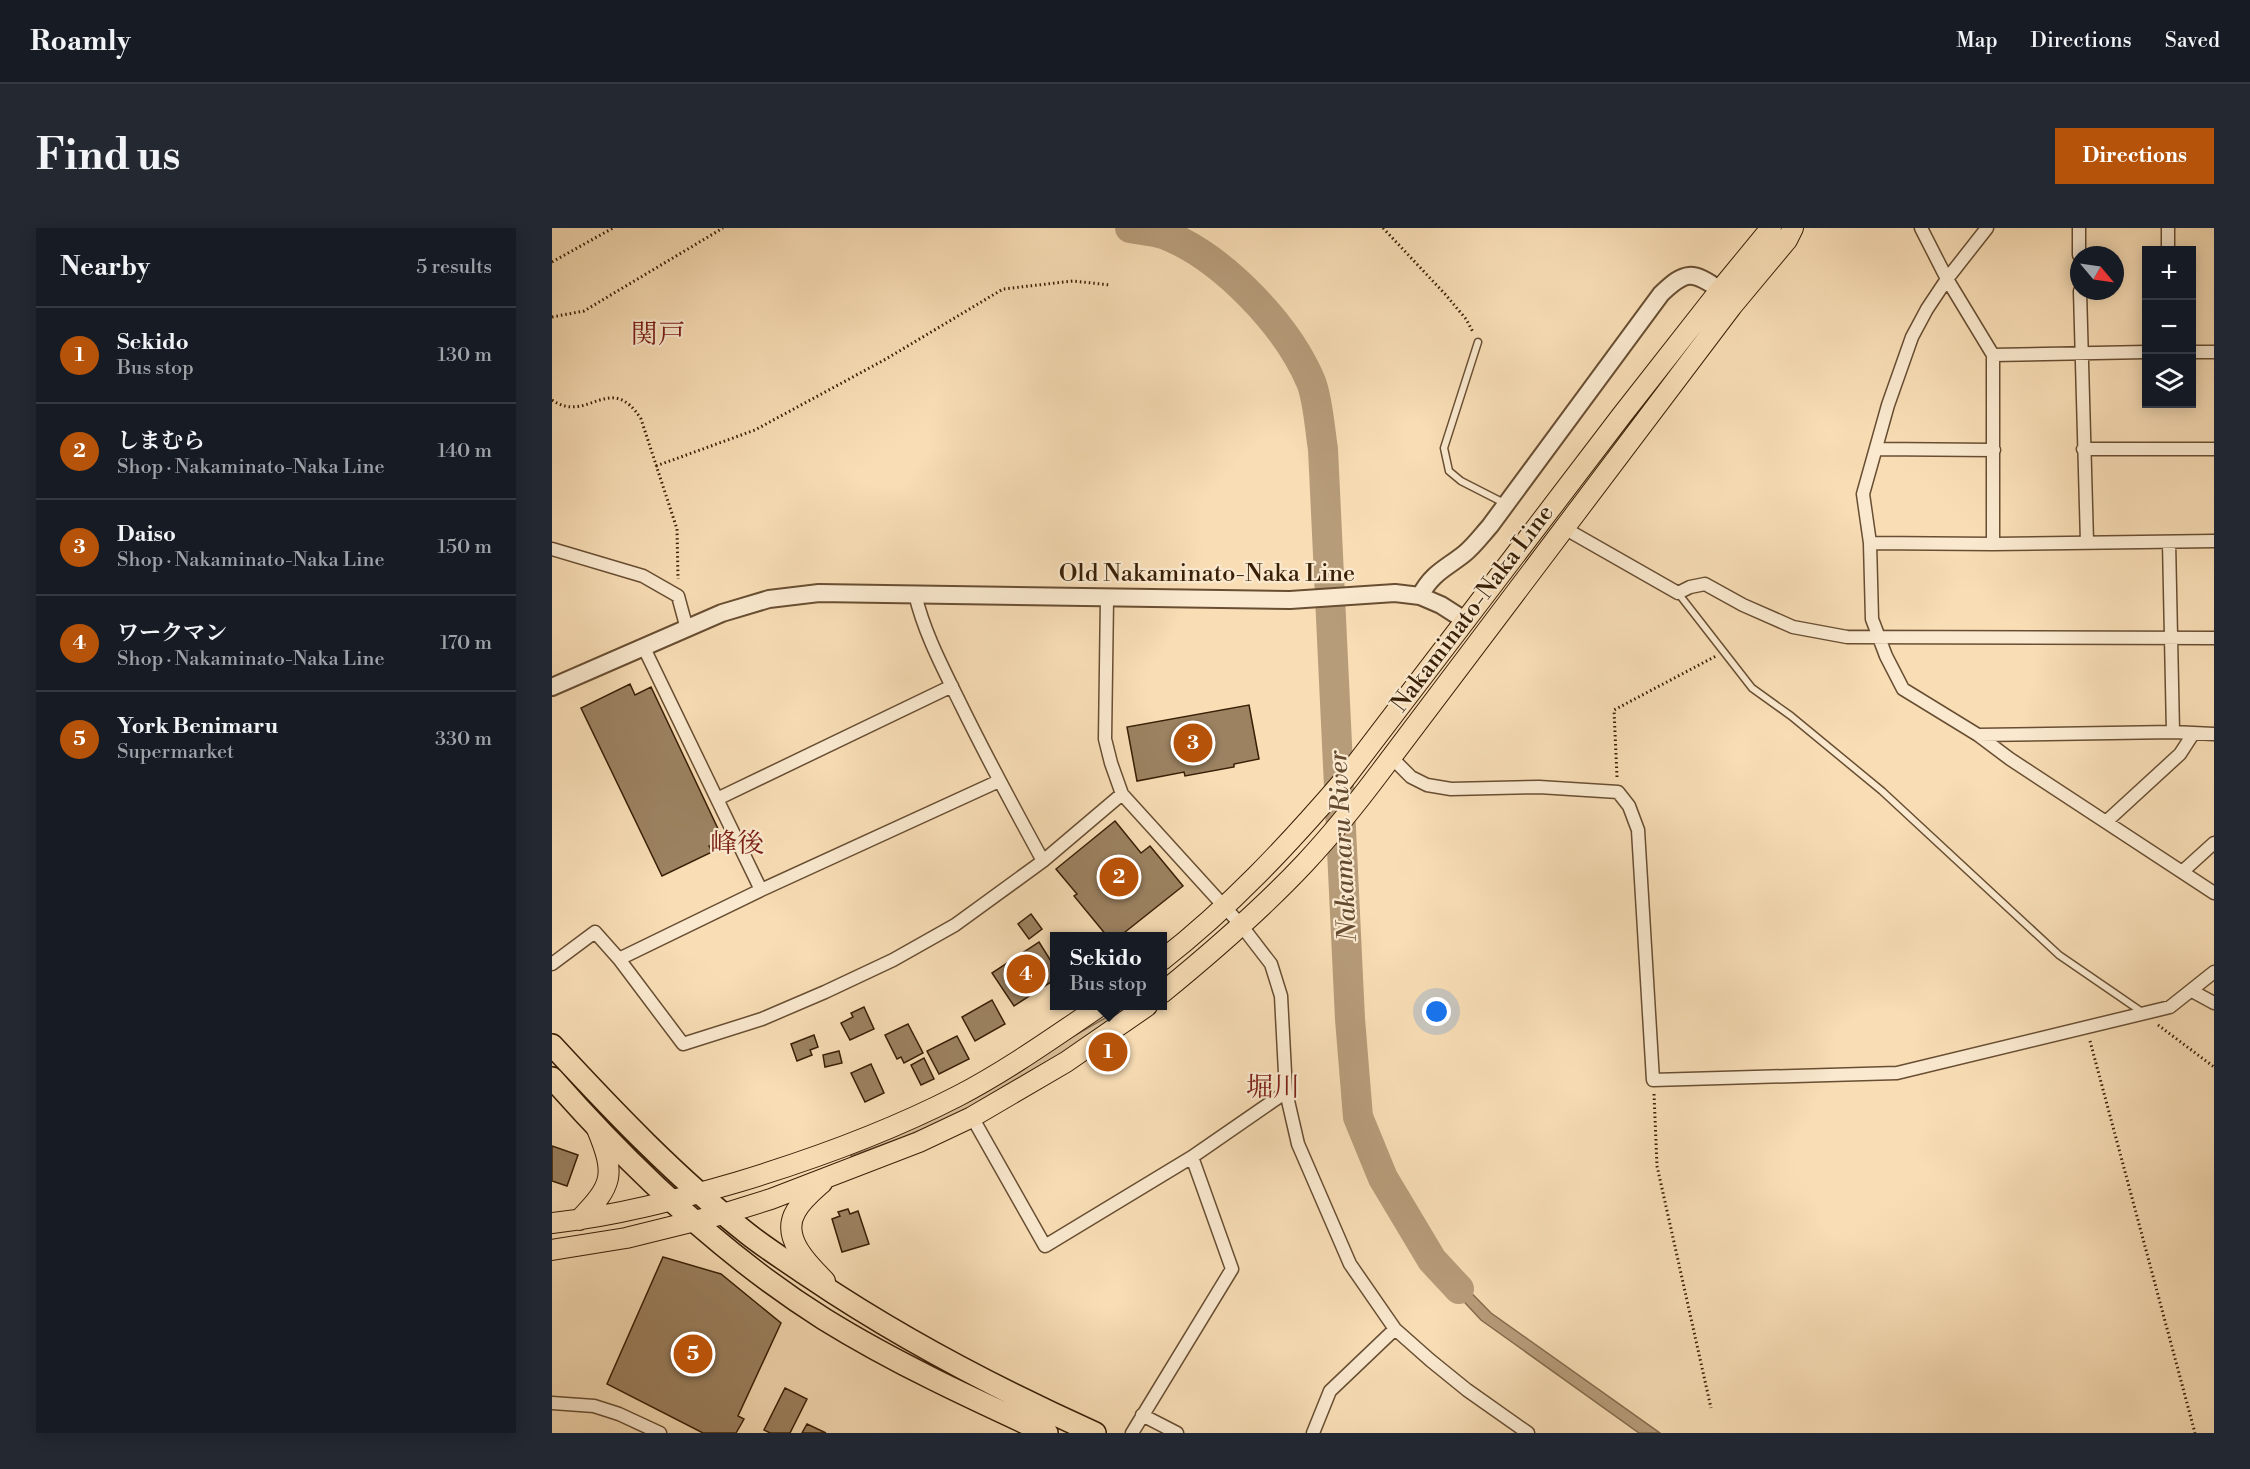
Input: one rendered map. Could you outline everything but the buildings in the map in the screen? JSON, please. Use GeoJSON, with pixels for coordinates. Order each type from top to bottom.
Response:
{"type":"FeatureCollection","features":[{"type":"Feature","properties":{"kind":"highway"},"geometry":{"type":"LineString","coordinates":[[552,1045],[638,1136],[700,1194],[751,1236],[842,1299],[903,1336],[1025,1402],[1095,1433]]}},
{"type":"Feature","properties":{"kind":"highway"},"geometry":{"type":"LineString","coordinates":[[552,1078],[597,1129],[672,1202],[747,1265],[824,1319],[899,1362],[1047,1433]]}},
{"type":"Feature","properties":{"kind":"main road","name":"Nakaminato-Naka Line"},"geometry":{"type":"LineString","coordinates":[[1167,956],[1225,907],[1300,832],[1383,729],[1720,290],[1771,228]]}},
{"type":"Feature","properties":{"kind":"main road","name":"Nakaminato-Naka Line"},"geometry":{"type":"LineString","coordinates":[[1167,989],[1241,925],[1304,864],[1386,764],[1725,316],[1787,240],[1793,228]]}},
{"type":"Feature","properties":{"kind":"main road"},"geometry":{"type":"LineString","coordinates":[[552,1223],[626,1213],[672,1202],[859,1141],[961,1095],[1049,1041],[1093,1010]]}},
{"type":"Feature","properties":{"kind":"main road"},"geometry":{"type":"LineString","coordinates":[[552,1250],[626,1238],[723,1214],[826,1179],[919,1142],[972,1117],[1066,1062],[1140,1010]]}},
{"type":"Feature","properties":{"kind":"main road"},"geometry":{"type":"LineString","coordinates":[[579,1220],[602,1194],[609,1178],[608,1160],[597,1129]]}},
{"type":"Feature","properties":{"kind":"main road"},"geometry":{"type":"LineString","coordinates":[[826,1179],[796,1211],[792,1222],[800,1255],[842,1299]]}},
{"type":"Feature","properties":{"kind":"street"},"geometry":{"type":"LineString","coordinates":[[1921,228],[1947,279],[1994,355],[1993,544]]}},
{"type":"Feature","properties":{"kind":"street"},"geometry":{"type":"LineString","coordinates":[[1987,228],[1947,279],[1912,337],[1888,405],[1863,494],[1870,543],[1872,618],[1886,656],[1903,689],[1978,735],[2010,759],[2214,893]]}},
{"type":"Feature","properties":{"kind":"street"},"geometry":{"type":"LineString","coordinates":[[2079,228],[2079,246]]}},
{"type":"Feature","properties":{"kind":"street"},"geometry":{"type":"LineString","coordinates":[[2168,228],[2168,246]]}},
{"type":"Feature","properties":{"kind":"street"},"geometry":{"type":"LineString","coordinates":[[1466,621],[1441,605],[1420,596],[1427,583],[1437,572],[1466,553],[1490,526],[1661,294],[1678,278],[1692,274],[1704,278],[1720,290]]}},
{"type":"Feature","properties":{"kind":"street"},"geometry":{"type":"LineString","coordinates":[[2079,300],[2087,542]]}},
{"type":"Feature","properties":{"kind":"street"},"geometry":{"type":"LineString","coordinates":[[1994,355],[2142,352]]}},
{"type":"Feature","properties":{"kind":"street"},"geometry":{"type":"LineString","coordinates":[[2196,352],[2214,352]]}},
{"type":"Feature","properties":{"kind":"street"},"geometry":{"type":"LineString","coordinates":[[1876,449],[1994,450]]}},
{"type":"Feature","properties":{"kind":"street"},"geometry":{"type":"LineString","coordinates":[[2084,449],[2214,449]]}},
{"type":"Feature","properties":{"kind":"street"},"geometry":{"type":"LineString","coordinates":[[1564,528],[1678,593],[1690,587],[1705,584],[1743,605],[1793,627],[1847,637],[2214,638]]}},
{"type":"Feature","properties":{"kind":"street"},"geometry":{"type":"LineString","coordinates":[[1870,543],[2214,541]]}},
{"type":"Feature","properties":{"kind":"street"},"geometry":{"type":"LineString","coordinates":[[2169,542],[2173,732]]}},
{"type":"Feature","properties":{"kind":"street"},"geometry":{"type":"LineString","coordinates":[[552,549],[643,576],[678,596],[687,628]]}},
{"type":"Feature","properties":{"kind":"street","name":"Old Nakaminato-Naka Line"},"geometry":{"type":"LineString","coordinates":[[552,687],[722,613],[769,599],[792,595],[819,593],[1290,600],[1395,593],[1420,596]]}},
{"type":"Feature","properties":{"kind":"street"},"geometry":{"type":"LineString","coordinates":[[915,594],[920,615],[952,686],[999,781],[1043,861]]}},
{"type":"Feature","properties":{"kind":"street"},"geometry":{"type":"LineString","coordinates":[[1107,598],[1106,739],[1111,763],[1122,794],[1241,925],[1271,964],[1281,996],[1286,1092],[1298,1144],[1350,1264],[1395,1329],[1467,1390],[1528,1433]]}},
{"type":"Feature","properties":{"kind":"street"},"geometry":{"type":"LineString","coordinates":[[644,648],[761,890]]}},
{"type":"Feature","properties":{"kind":"street"},"geometry":{"type":"LineString","coordinates":[[717,798],[952,686]]}},
{"type":"Feature","properties":{"kind":"street"},"geometry":{"type":"LineString","coordinates":[[1978,735],[2173,732],[2214,734]]}},
{"type":"Feature","properties":{"kind":"street"},"geometry":{"type":"LineString","coordinates":[[2107,821],[2180,754],[2193,734]]}},
{"type":"Feature","properties":{"kind":"street"},"geometry":{"type":"LineString","coordinates":[[1386,764],[1427,785],[1451,789],[1539,787],[1618,792],[1629,806],[1638,830],[1653,1080],[1897,1073],[2170,1007],[2214,972]]}},
{"type":"Feature","properties":{"kind":"street"},"geometry":{"type":"LineString","coordinates":[[619,959],[761,890],[999,781]]}},
{"type":"Feature","properties":{"kind":"street"},"geometry":{"type":"LineString","coordinates":[[552,964],[595,932],[619,959],[683,1044],[762,1019],[893,960],[955,925],[1043,861],[1122,794]]}},
{"type":"Feature","properties":{"kind":"street"},"geometry":{"type":"LineString","coordinates":[[2182,872],[2214,843]]}},
{"type":"Feature","properties":{"kind":"street"},"geometry":{"type":"LineString","coordinates":[[2192,991],[2214,1003]]}},
{"type":"Feature","properties":{"kind":"street"},"geometry":{"type":"LineString","coordinates":[[972,1117],[1045,1246],[1192,1157],[1286,1092]]}},
{"type":"Feature","properties":{"kind":"street"},"geometry":{"type":"LineString","coordinates":[[1132,1433],[1232,1269],[1192,1157]]}},
{"type":"Feature","properties":{"kind":"street"},"geometry":{"type":"LineString","coordinates":[[1313,1433],[1330,1391],[1395,1329]]}},
{"type":"Feature","properties":{"kind":"street"},"geometry":{"type":"LineString","coordinates":[[552,1403],[594,1406],[619,1414],[660,1433]]}},
{"type":"Feature","properties":{"kind":"street"},"geometry":{"type":"LineString","coordinates":[[1142,1415],[1177,1433]]}},
{"type":"Feature","properties":{"kind":"lane"},"geometry":{"type":"LineString","coordinates":[[1478,342],[1444,448],[1449,471],[1461,481],[1507,504]]}},
{"type":"Feature","properties":{"kind":"lane"},"geometry":{"type":"LineString","coordinates":[[1678,593],[1752,688],[1791,716],[1882,791],[2059,955],[2145,1014]]}},
{"type":"Feature","properties":{"kind":"path"},"geometry":{"type":"LineString","coordinates":[[552,262],[613,228]]}},
{"type":"Feature","properties":{"kind":"path"},"geometry":{"type":"LineString","coordinates":[[552,317],[584,311],[723,228]]}},
{"type":"Feature","properties":{"kind":"path"},"geometry":{"type":"LineString","coordinates":[[1383,228],[1466,319],[1478,342]]}},
{"type":"Feature","properties":{"kind":"path"},"geometry":{"type":"LineString","coordinates":[[656,466],[755,430],[886,359],[1003,289],[1073,281],[1110,285]]}},
{"type":"Feature","properties":{"kind":"path"},"geometry":{"type":"LineString","coordinates":[[552,400],[562,407],[578,408],[603,398],[620,398],[633,407],[640,419],[677,529],[678,596]]}},
{"type":"Feature","properties":{"kind":"path"},"geometry":{"type":"LineString","coordinates":[[1618,792],[1614,710],[1722,652]]}},
{"type":"Feature","properties":{"kind":"path"},"geometry":{"type":"LineString","coordinates":[[2145,1014],[2214,1067]]}},
{"type":"Feature","properties":{"kind":"path"},"geometry":{"type":"LineString","coordinates":[[2087,1028],[2195,1433]]}},
{"type":"Feature","properties":{"kind":"path"},"geometry":{"type":"LineString","coordinates":[[1653,1080],[1658,1166],[1711,1408]]}},
{"type":"Feature","properties":{"kind":"shaded area"},"geometry":{"type":"Polygon","coordinates":[[[1119,1010],[1127,1010],[1070,1050],[958,1114],[851,1156],[850,1152],[1041,1055],[1119,1010]]]}},
{"type":"Feature","properties":{"kind":"shaded area"},"geometry":{"type":"Polygon","coordinates":[[[1436,1257],[1491,1313],[1660,1433],[1639,1433],[1481,1320],[1427,1262],[1436,1257]]]}},
{"type":"Feature","properties":{"kind":"waterway","name":"Nakamaru River"},"geometry":{"type":"LineString","coordinates":[[1130,228],[1166,235],[1188,246],[1231,277],[1270,317],[1300,360],[1311,382],[1323,449],[1350,1019],[1358,1117],[1383,1178],[1432,1260],[1459,1289]]}},
{"type":"Feature","properties":{"kind":"place","name":"Daiso"},"geometry":{"type":"Point","coordinates":[1193,743]}},
{"type":"Feature","properties":{"kind":"place","name":"しまむら"},"geometry":{"type":"Point","coordinates":[1119,877]}},
{"type":"Feature","properties":{"kind":"place","name":"ワークマン"},"geometry":{"type":"Point","coordinates":[1026,974]}},
{"type":"Feature","properties":{"kind":"place","name":"Sekido"},"geometry":{"type":"Point","coordinates":[1108,1052]}},
{"type":"Feature","properties":{"kind":"place","name":"York Benimaru"},"geometry":{"type":"Point","coordinates":[693,1354]}},
{"type":"Feature","properties":{"kind":"district","name":"関戸"},"geometry":{"type":"Point","coordinates":[658,334]}},
{"type":"Feature","properties":{"kind":"district","name":"峰後"},"geometry":{"type":"Point","coordinates":[737,843]}},
{"type":"Feature","properties":{"kind":"district","name":"堀川"},"geometry":{"type":"Point","coordinates":[1273,1087]}}]}
